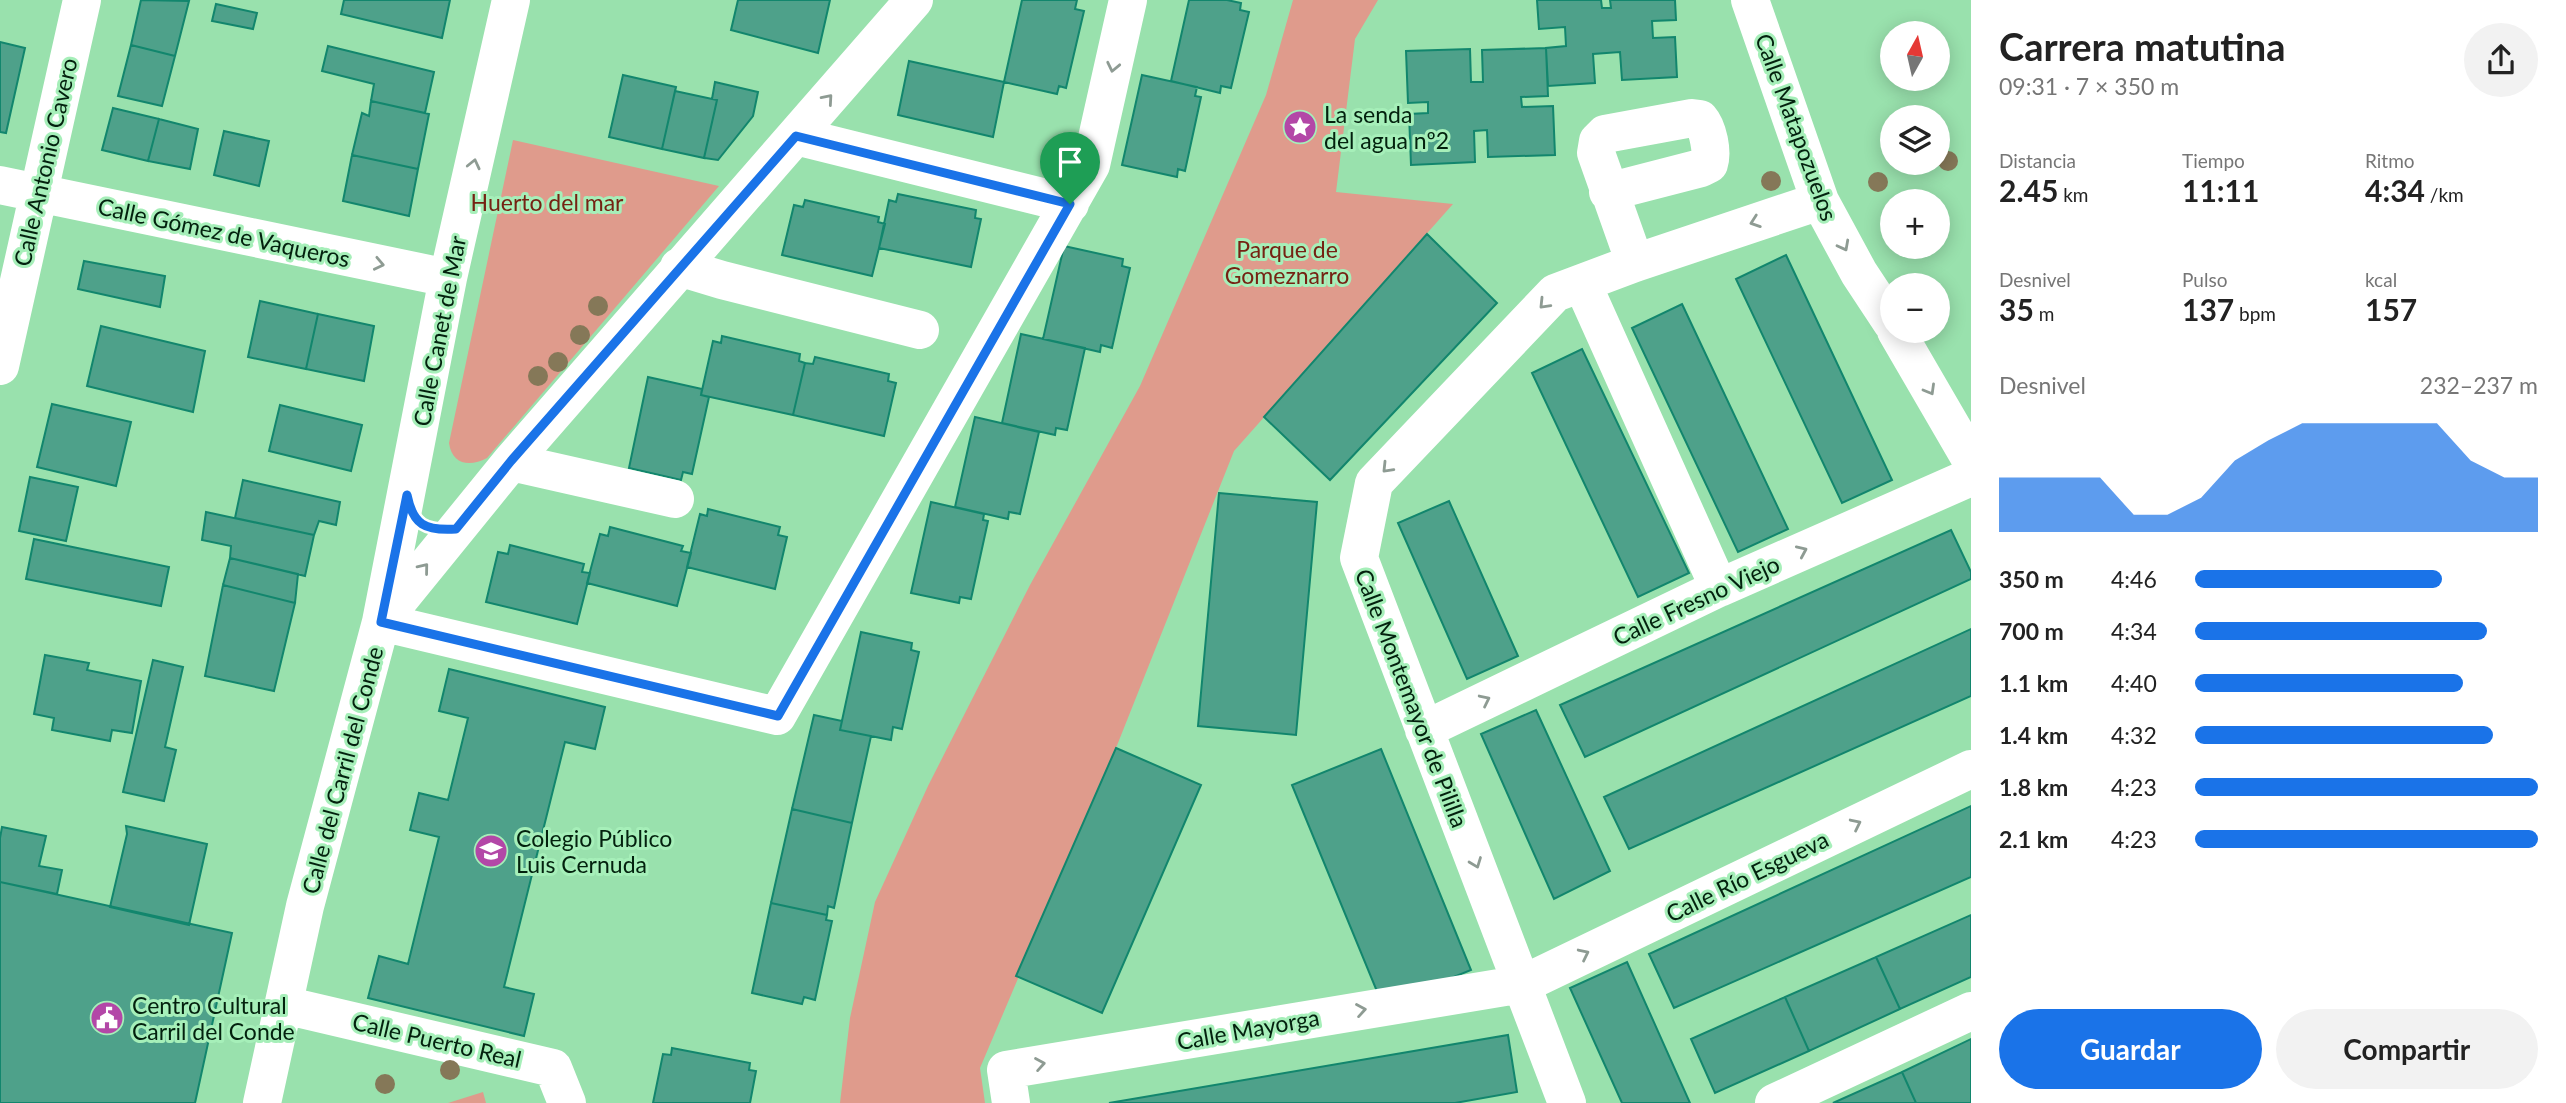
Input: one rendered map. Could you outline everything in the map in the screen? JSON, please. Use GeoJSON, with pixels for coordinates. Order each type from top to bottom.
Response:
{"type":"FeatureCollection","features":[{"type":"Feature","properties":{"kind":"street","name":"Calle Antonio Cavero"},"geometry":{"type":"LineString","coordinates":[[0,366],[82,0]]}},
{"type":"Feature","properties":{"kind":"street","name":"Calle Canet de Mar"},"geometry":{"type":"LineString","coordinates":[[381,622],[448,278],[511,0]]}},
{"type":"Feature","properties":{"kind":"street","name":"Calle del Carril del Conde"},"geometry":{"type":"LineString","coordinates":[[262,1103],[305,906],[381,622],[511,461],[914,0]]}},
{"type":"Feature","properties":{"kind":"street"},"geometry":{"type":"LineString","coordinates":[[381,622],[778,716],[1091,165],[1128,0]]}},
{"type":"Feature","properties":{"kind":"street","name":"Calle Matapozuelos"},"geometry":{"type":"LineString","coordinates":[[1750,0],[1820,201],[1859,274],[1880,305]]}},
{"type":"Feature","properties":{"kind":"street"},"geometry":{"type":"LineString","coordinates":[[796,136],[1070,204]]}},
{"type":"Feature","properties":{"kind":"street","name":"Calle Gómez de Vaqueros"},"geometry":{"type":"LineString","coordinates":[[0,185],[448,278]]}},
{"type":"Feature","properties":{"kind":"street"},"geometry":{"type":"LineString","coordinates":[[1608,192],[1635,263]]}},
{"type":"Feature","properties":{"kind":"street","name":"Calle Montemayor de Pililla"},"geometry":{"type":"LineString","coordinates":[[1567,1103],[1359,558],[1374,483],[1555,293],[1635,263],[1820,201]]}},
{"type":"Feature","properties":{"kind":"street"},"geometry":{"type":"LineString","coordinates":[[679,267],[920,330]]}},
{"type":"Feature","properties":{"kind":"street"},"geometry":{"type":"LineString","coordinates":[[1582,283],[1719,588]]}},
{"type":"Feature","properties":{"kind":"street"},"geometry":{"type":"LineString","coordinates":[[1903,343],[1971,460]]}},
{"type":"Feature","properties":{"kind":"street"},"geometry":{"type":"LineString","coordinates":[[511,461],[674,499]]}},
{"type":"Feature","properties":{"kind":"street","name":"Calle Fresno Viejo"},"geometry":{"type":"LineString","coordinates":[[1424,730],[1719,588],[1971,477]]}},
{"type":"Feature","properties":{"kind":"street"},"geometry":{"type":"LineString","coordinates":[[407,495],[410,513],[420,523],[438,530],[456,529]]}},
{"type":"Feature","properties":{"kind":"street","name":"Calle Río Esgueva"},"geometry":{"type":"LineString","coordinates":[[1523,984],[1971,769]]}},
{"type":"Feature","properties":{"kind":"street","name":"Calle Mayorga"},"geometry":{"type":"LineString","coordinates":[[1011,1103],[1006,1070],[1523,984]]}},
{"type":"Feature","properties":{"kind":"street","name":"Calle Puerto Real"},"geometry":{"type":"LineString","coordinates":[[284,1005],[553,1068],[566,1103]]}},
{"type":"Feature","properties":{"kind":"street"},"geometry":{"type":"LineString","coordinates":[[1774,1103],[1971,1011]]}},
{"type":"Feature","properties":{"kind":"green space","name":"Parque de Gomeznarro"},"geometry":{"type":"Polygon","coordinates":[[[1293,0],[1378,0],[1355,39],[1336,192],[1453,204],[1234,451],[1116,748],[980,1068],[985,1103],[840,1103],[850,1018],[875,902],[928,786],[1030,585],[1140,386],[1266,95],[1293,0]]]}},
{"type":"Feature","properties":{"kind":"green space","name":"Huerto del mar"},"geometry":{"type":"Polygon","coordinates":[[[513,140],[719,186],[487,458],[468,463],[454,456],[449,443],[513,140]]]}},
{"type":"Feature","properties":{"kind":"green space"},"geometry":{"type":"Polygon","coordinates":[[[483,1092],[486,1103],[448,1103],[483,1092]]]}},
{"type":"Feature","properties":{"kind":"building"},"geometry":{"type":"Polygon","coordinates":[[[141,0],[189,1],[175,56],[131,45],[141,0]]]}},
{"type":"Feature","properties":{"kind":"building"},"geometry":{"type":"Polygon","coordinates":[[[344,0],[450,0],[442,38],[341,14],[344,0]]]}},
{"type":"Feature","properties":{"kind":"building"},"geometry":{"type":"Polygon","coordinates":[[[738,0],[830,0],[818,53],[731,30],[738,0]]]}},
{"type":"Feature","properties":{"kind":"building"},"geometry":{"type":"Polygon","coordinates":[[[1022,0],[1077,0],[1075,9],[1084,11],[1066,88],[1059,86],[1057,94],[1004,82],[1022,0]]]}},
{"type":"Feature","properties":{"kind":"building"},"geometry":{"type":"Polygon","coordinates":[[[1189,0],[1227,0],[1241,3],[1240,10],[1249,12],[1231,88],[1221,86],[1220,93],[1171,81],[1189,0]]]}},
{"type":"Feature","properties":{"kind":"building"},"geometry":{"type":"Polygon","coordinates":[[[1537,0],[1601,0],[1602,8],[1611,8],[1610,0],[1675,0],[1676,20],[1652,21],[1653,38],[1675,37],[1677,77],[1622,80],[1620,52],[1593,54],[1595,83],[1548,86],[1546,48],[1566,46],[1565,27],[1539,29],[1537,0]]]}},
{"type":"Feature","properties":{"kind":"building"},"geometry":{"type":"Polygon","coordinates":[[[216,4],[257,13],[253,29],[212,21],[216,4]]]}},
{"type":"Feature","properties":{"kind":"building"},"geometry":{"type":"Polygon","coordinates":[[[0,42],[25,48],[6,133],[0,132],[0,42]]]}},
{"type":"Feature","properties":{"kind":"building"},"geometry":{"type":"Polygon","coordinates":[[[131,45],[175,56],[162,106],[118,96],[131,45]]]}},
{"type":"Feature","properties":{"kind":"building"},"geometry":{"type":"Polygon","coordinates":[[[328,46],[434,72],[425,113],[371,101],[374,84],[322,71],[328,46]]]}},
{"type":"Feature","properties":{"kind":"building"},"geometry":{"type":"Polygon","coordinates":[[[1546,48],[1548,96],[1521,97],[1522,107],[1553,106],[1555,155],[1488,157],[1487,130],[1474,131],[1475,162],[1411,165],[1409,114],[1428,113],[1428,102],[1408,103],[1406,51],[1470,49],[1471,82],[1483,82],[1482,50],[1546,48]]]}},
{"type":"Feature","properties":{"kind":"building"},"geometry":{"type":"Polygon","coordinates":[[[909,61],[1004,82],[993,137],[898,115],[909,61]]]}},
{"type":"Feature","properties":{"kind":"building"},"geometry":{"type":"Polygon","coordinates":[[[623,75],[676,87],[662,149],[609,137],[623,75]]]}},
{"type":"Feature","properties":{"kind":"building"},"geometry":{"type":"Polygon","coordinates":[[[1142,75],[1197,87],[1195,96],[1201,97],[1185,171],[1178,169],[1177,177],[1122,165],[1142,75]]]}},
{"type":"Feature","properties":{"kind":"building"},"geometry":{"type":"Polygon","coordinates":[[[715,82],[758,92],[753,116],[718,160],[704,158],[717,100],[712,99],[715,82]]]}},
{"type":"Feature","properties":{"kind":"building"},"geometry":{"type":"Polygon","coordinates":[[[675,91],[717,100],[704,158],[662,149],[675,91]]]}},
{"type":"Feature","properties":{"kind":"building"},"geometry":{"type":"Polygon","coordinates":[[[371,101],[429,114],[418,169],[352,155],[362,113],[369,116],[371,101]]]}},
{"type":"Feature","properties":{"kind":"building"},"geometry":{"type":"Polygon","coordinates":[[[113,108],[159,119],[148,161],[102,150],[113,108]]]}},
{"type":"Feature","properties":{"kind":"building"},"geometry":{"type":"Polygon","coordinates":[[[159,119],[198,129],[190,169],[148,161],[159,119]]]}},
{"type":"Feature","properties":{"kind":"building"},"geometry":{"type":"Polygon","coordinates":[[[224,131],[269,141],[259,186],[214,175],[224,131]]]}},
{"type":"Feature","properties":{"kind":"building"},"geometry":{"type":"Polygon","coordinates":[[[352,155],[418,169],[409,216],[343,201],[352,155]]]}},
{"type":"Feature","properties":{"kind":"building"},"geometry":{"type":"Polygon","coordinates":[[[898,194],[976,210],[975,218],[981,219],[971,267],[879,248],[889,200],[896,202],[898,194]]]}},
{"type":"Feature","properties":{"kind":"building"},"geometry":{"type":"Polygon","coordinates":[[[805,200],[879,217],[878,222],[885,224],[872,276],[782,255],[794,205],[803,207],[805,200]]]}},
{"type":"Feature","properties":{"kind":"building"},"geometry":{"type":"Polygon","coordinates":[[[1427,234],[1497,303],[1330,480],[1264,417],[1427,234]]]}},
{"type":"Feature","properties":{"kind":"building"},"geometry":{"type":"Polygon","coordinates":[[[1064,246],[1123,259],[1122,266],[1130,268],[1112,348],[1101,345],[1100,352],[1043,339],[1064,246]]]}},
{"type":"Feature","properties":{"kind":"building"},"geometry":{"type":"Polygon","coordinates":[[[1786,255],[1892,480],[1842,503],[1736,279],[1786,255]]]}},
{"type":"Feature","properties":{"kind":"building"},"geometry":{"type":"Polygon","coordinates":[[[84,261],[165,276],[160,307],[78,289],[84,261]]]}},
{"type":"Feature","properties":{"kind":"building"},"geometry":{"type":"Polygon","coordinates":[[[260,301],[318,314],[306,369],[248,357],[260,301]]]}},
{"type":"Feature","properties":{"kind":"building"},"geometry":{"type":"Polygon","coordinates":[[[1682,304],[1788,529],[1738,552],[1632,328],[1682,304]]]}},
{"type":"Feature","properties":{"kind":"building"},"geometry":{"type":"Polygon","coordinates":[[[318,314],[374,326],[364,381],[306,369],[318,314]]]}},
{"type":"Feature","properties":{"kind":"building"},"geometry":{"type":"Polygon","coordinates":[[[101,326],[205,351],[193,412],[87,386],[101,326]]]}},
{"type":"Feature","properties":{"kind":"building"},"geometry":{"type":"Polygon","coordinates":[[[1021,334],[1085,348],[1067,430],[1056,428],[1055,435],[1002,423],[1021,334]]]}},
{"type":"Feature","properties":{"kind":"building"},"geometry":{"type":"Polygon","coordinates":[[[722,336],[800,354],[799,361],[805,363],[793,415],[701,395],[713,341],[721,343],[722,336]]]}},
{"type":"Feature","properties":{"kind":"building"},"geometry":{"type":"Polygon","coordinates":[[[1582,349],[1689,573],[1638,597],[1532,373],[1582,349]]]}},
{"type":"Feature","properties":{"kind":"building"},"geometry":{"type":"Polygon","coordinates":[[[815,357],[889,374],[888,381],[896,383],[884,436],[793,415],[805,363],[813,364],[815,357]]]}},
{"type":"Feature","properties":{"kind":"building"},"geometry":{"type":"Polygon","coordinates":[[[648,377],[702,389],[701,395],[709,397],[692,474],[683,472],[681,480],[629,468],[648,377]]]}},
{"type":"Feature","properties":{"kind":"building"},"geometry":{"type":"Polygon","coordinates":[[[52,404],[131,422],[116,486],[37,467],[52,404]]]}},
{"type":"Feature","properties":{"kind":"building"},"geometry":{"type":"Polygon","coordinates":[[[280,405],[362,425],[351,471],[269,451],[280,405]]]}},
{"type":"Feature","properties":{"kind":"building"},"geometry":{"type":"Polygon","coordinates":[[[975,417],[1039,432],[1020,514],[1009,512],[1008,519],[955,507],[975,417]]]}},
{"type":"Feature","properties":{"kind":"building"},"geometry":{"type":"Polygon","coordinates":[[[30,477],[78,487],[66,541],[19,531],[30,477]]]}},
{"type":"Feature","properties":{"kind":"building"},"geometry":{"type":"Polygon","coordinates":[[[243,480],[340,502],[336,525],[319,521],[314,535],[235,518],[243,480]]]}},
{"type":"Feature","properties":{"kind":"building"},"geometry":{"type":"Polygon","coordinates":[[[1219,493],[1317,502],[1296,735],[1198,726],[1219,493]]]}},
{"type":"Feature","properties":{"kind":"building"},"geometry":{"type":"Polygon","coordinates":[[[1449,501],[1518,656],[1467,679],[1398,523],[1449,501]]]}},
{"type":"Feature","properties":{"kind":"building"},"geometry":{"type":"Polygon","coordinates":[[[931,502],[984,514],[983,520],[988,521],[971,599],[960,597],[959,603],[911,593],[931,502]]]}},
{"type":"Feature","properties":{"kind":"building"},"geometry":{"type":"Polygon","coordinates":[[[708,509],[780,527],[778,535],[787,537],[775,589],[687,567],[700,514],[707,516],[708,509]]]}},
{"type":"Feature","properties":{"kind":"building"},"geometry":{"type":"Polygon","coordinates":[[[206,512],[314,535],[305,576],[230,558],[231,546],[202,540],[206,512]]]}},
{"type":"Feature","properties":{"kind":"building"},"geometry":{"type":"Polygon","coordinates":[[[610,527],[683,546],[681,551],[691,553],[677,606],[587,583],[600,534],[608,536],[610,527]]]}},
{"type":"Feature","properties":{"kind":"building"},"geometry":{"type":"Polygon","coordinates":[[[1951,530],[1971,572],[1971,579],[1585,757],[1560,705],[1951,530]]]}},
{"type":"Feature","properties":{"kind":"building"},"geometry":{"type":"Polygon","coordinates":[[[34,539],[169,567],[161,606],[26,579],[34,539]]]}},
{"type":"Feature","properties":{"kind":"building"},"geometry":{"type":"Polygon","coordinates":[[[510,545],[584,564],[582,572],[590,573],[577,624],[486,602],[498,552],[508,554],[510,545]]]}},
{"type":"Feature","properties":{"kind":"building"},"geometry":{"type":"Polygon","coordinates":[[[230,558],[298,574],[295,603],[223,585],[230,558]]]}},
{"type":"Feature","properties":{"kind":"building"},"geometry":{"type":"Polygon","coordinates":[[[223,585],[295,603],[274,691],[205,676],[223,585]]]}},
{"type":"Feature","properties":{"kind":"building"},"geometry":{"type":"Polygon","coordinates":[[[1971,629],[1971,696],[1629,849],[1604,797],[1971,629]]]}},
{"type":"Feature","properties":{"kind":"building"},"geometry":{"type":"Polygon","coordinates":[[[861,632],[912,643],[911,650],[919,652],[902,729],[893,727],[891,740],[840,730],[861,632]]]}},
{"type":"Feature","properties":{"kind":"building"},"geometry":{"type":"Polygon","coordinates":[[[45,655],[89,663],[87,670],[141,681],[132,733],[112,730],[110,741],[52,730],[54,718],[34,714],[45,655]]]}},
{"type":"Feature","properties":{"kind":"building"},"geometry":{"type":"Polygon","coordinates":[[[153,660],[183,667],[165,747],[176,750],[164,801],[123,792],[153,660]]]}},
{"type":"Feature","properties":{"kind":"building","name":"Colegio Público Luis Cernuda"},"geometry":{"type":"Polygon","coordinates":[[[449,669],[605,707],[595,749],[565,742],[504,987],[534,994],[524,1036],[368,998],[379,956],[408,964],[439,837],[410,830],[419,793],[448,800],[468,718],[439,711],[449,669]]]}},
{"type":"Feature","properties":{"kind":"building"},"geometry":{"type":"Polygon","coordinates":[[[1536,710],[1610,871],[1554,899],[1481,734],[1536,710]]]}},
{"type":"Feature","properties":{"kind":"building"},"geometry":{"type":"Polygon","coordinates":[[[814,715],[842,721],[840,730],[871,736],[852,823],[792,809],[814,715]]]}},
{"type":"Feature","properties":{"kind":"building"},"geometry":{"type":"Polygon","coordinates":[[[1116,748],[1201,785],[1102,1013],[1016,976],[1116,748]]]}},
{"type":"Feature","properties":{"kind":"building"},"geometry":{"type":"Polygon","coordinates":[[[1381,749],[1471,970],[1383,1006],[1292,785],[1381,749]]]}},
{"type":"Feature","properties":{"kind":"building"},"geometry":{"type":"Polygon","coordinates":[[[1971,806],[1971,877],[1674,1008],[1649,954],[1971,806]]]}},
{"type":"Feature","properties":{"kind":"building"},"geometry":{"type":"Polygon","coordinates":[[[792,809],[852,823],[834,908],[828,906],[827,915],[771,903],[792,809]]]}},
{"type":"Feature","properties":{"kind":"building"},"geometry":{"type":"Polygon","coordinates":[[[126,826],[207,844],[189,925],[110,907],[127,834],[126,826]]]}},
{"type":"Feature","properties":{"kind":"building"},"geometry":{"type":"Polygon","coordinates":[[[2,827],[46,836],[39,866],[62,870],[57,894],[0,882],[2,827]]]}},
{"type":"Feature","properties":{"kind":"building","name":"Centro Cultural Carril del Conde"},"geometry":{"type":"Polygon","coordinates":[[[0,882],[232,933],[195,1103],[0,1103],[0,882]]]}},
{"type":"Feature","properties":{"kind":"building"},"geometry":{"type":"Polygon","coordinates":[[[771,903],[827,915],[826,920],[832,921],[815,1000],[804,997],[802,1004],[752,993],[771,903]]]}},
{"type":"Feature","properties":{"kind":"building"},"geometry":{"type":"Polygon","coordinates":[[[1971,915],[1971,977],[1900,1009],[1876,957],[1971,915]]]}},
{"type":"Feature","properties":{"kind":"building"},"geometry":{"type":"Polygon","coordinates":[[[1876,957],[1900,1009],[1809,1051],[1785,997],[1876,957]]]}},
{"type":"Feature","properties":{"kind":"building"},"geometry":{"type":"Polygon","coordinates":[[[1627,962],[1690,1103],[1622,1103],[1570,988],[1627,962]]]}},
{"type":"Feature","properties":{"kind":"building"},"geometry":{"type":"Polygon","coordinates":[[[1785,997],[1809,1051],[1715,1093],[1691,1039],[1785,997]]]}},
{"type":"Feature","properties":{"kind":"building"},"geometry":{"type":"Polygon","coordinates":[[[1508,1035],[1517,1092],[1455,1103],[1109,1103],[1508,1035]]]}},
{"type":"Feature","properties":{"kind":"building"},"geometry":{"type":"Polygon","coordinates":[[[1971,1039],[1971,1103],[1916,1103],[1902,1072],[1971,1039]]]}},
{"type":"Feature","properties":{"kind":"building"},"geometry":{"type":"Polygon","coordinates":[[[672,1048],[750,1063],[749,1070],[756,1071],[750,1103],[653,1103],[663,1054],[671,1055],[672,1048]]]}},
{"type":"Feature","properties":{"kind":"building"},"geometry":{"type":"Polygon","coordinates":[[[1902,1072],[1916,1103],[1833,1103],[1902,1072]]]}},
{"type":"Feature","properties":{"kind":"place","name":"La senda del agua nº2"},"geometry":{"type":"Point","coordinates":[1300,127]}},
{"type":"Feature","properties":{"kind":"place","name":"Colegio Público Luis Cernuda"},"geometry":{"type":"Point","coordinates":[491,851]}},
{"type":"Feature","properties":{"kind":"place","name":"Centro Cultural Carril del Conde"},"geometry":{"type":"Point","coordinates":[107,1018]}},
{"type":"Feature","properties":{"kind":"route"},"geometry":{"type":"LineString","coordinates":[[796,136],[1070,204],[778,716],[381,622],[407,495],[410,513],[420,523],[438,530],[456,529],[511,461],[796,136]]}}]}
